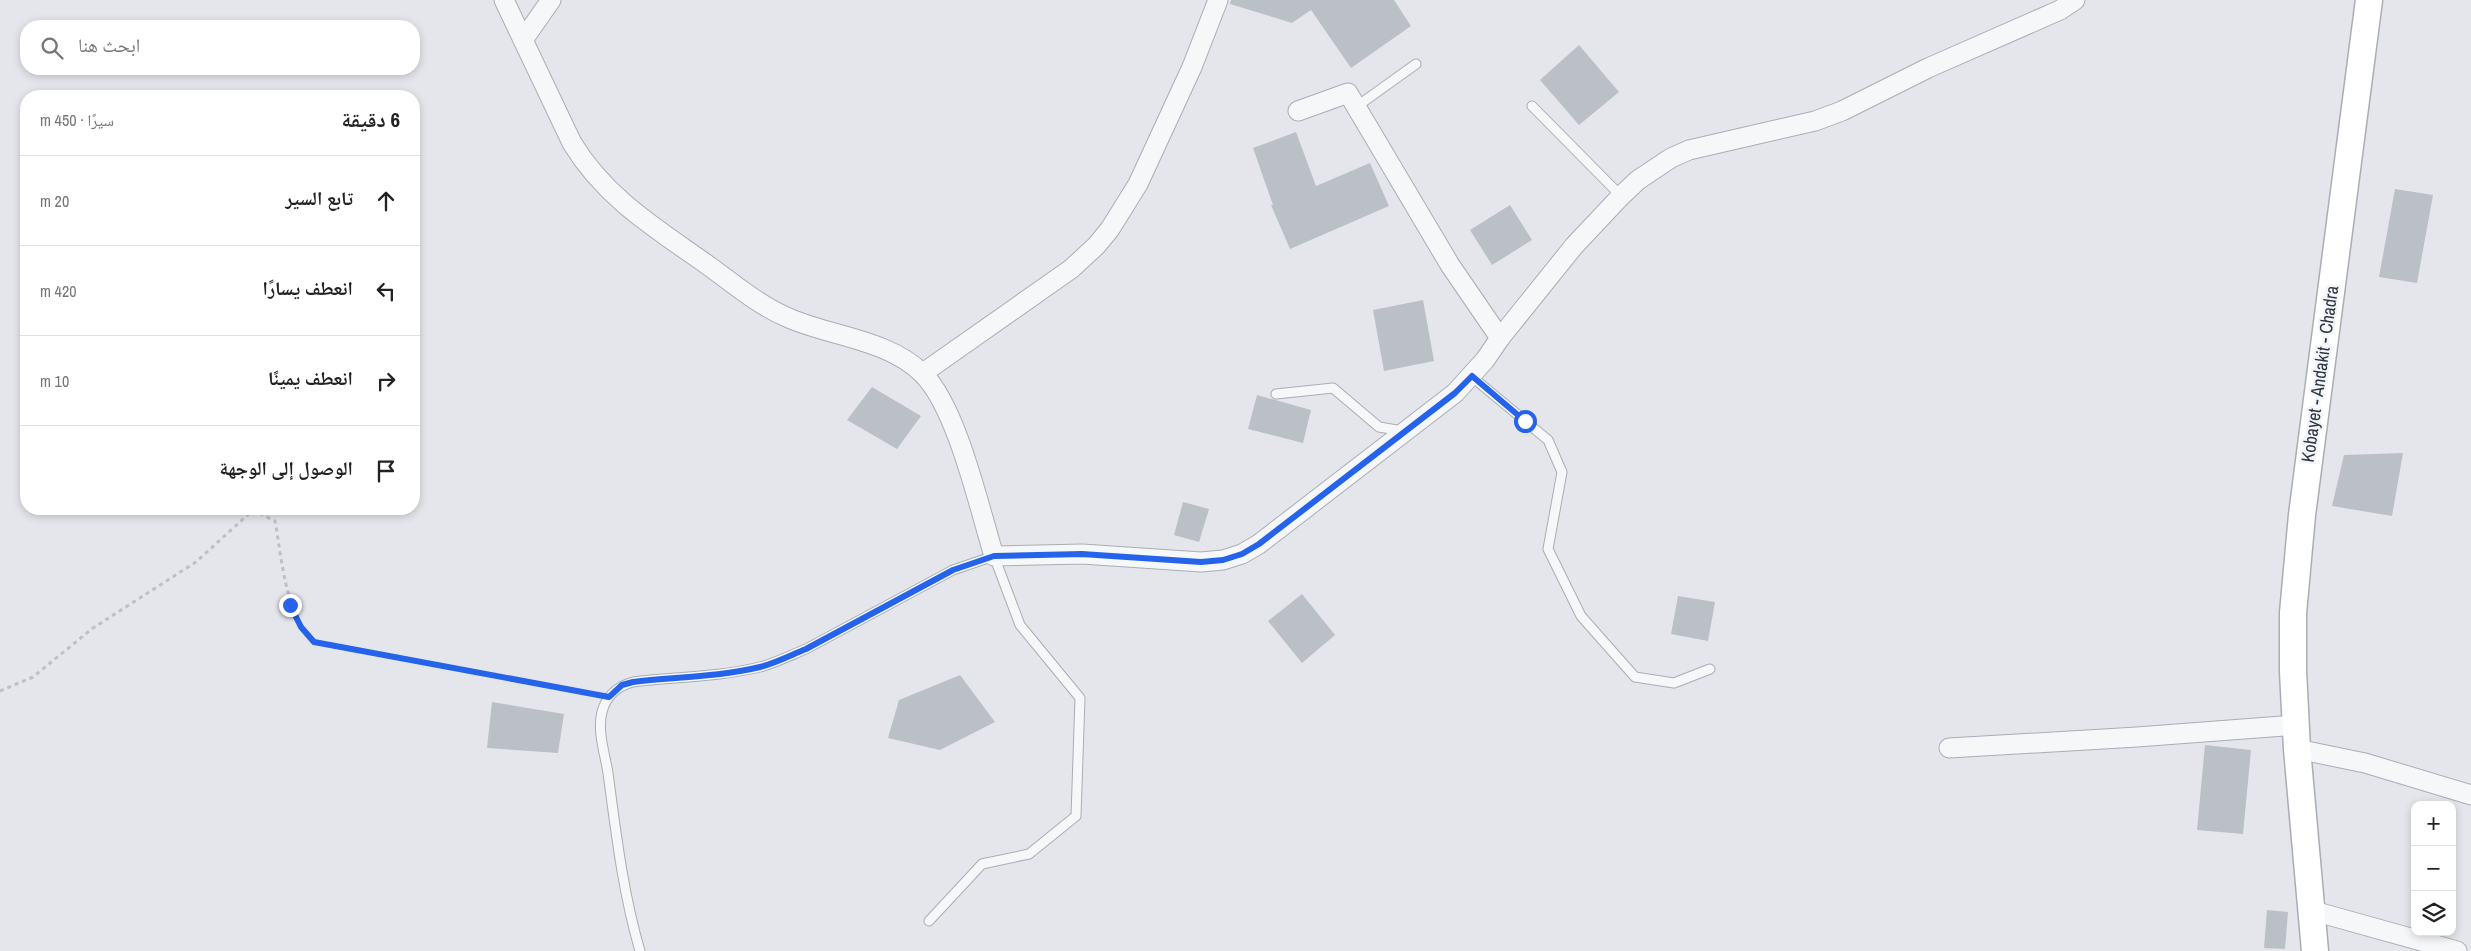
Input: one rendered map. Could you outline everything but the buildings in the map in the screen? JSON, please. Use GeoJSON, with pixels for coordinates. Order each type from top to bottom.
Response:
{"type":"FeatureCollection","features":[{"type":"Feature","properties":{"kind":"main road","name":"Kobayet - Andakit - Chadra"},"geometry":{"type":"LineString","coordinates":[[2315,951],[2310,910],[2297,737],[2293,671],[2293,613],[2302,515],[2370,0]]}},
{"type":"Feature","properties":{"kind":"street"},"geometry":{"type":"LineString","coordinates":[[504,0],[572,143],[584,162],[612,194],[768,308],[809,326],[880,347],[902,358],[922,374],[937,393],[947,411],[961,449],[994,556],[1082,554],[1201,562],[1223,560],[1242,554],[1259,544],[1403,431],[1455,393],[1472,376],[1574,246],[1638,180],[1680,154],[1704,146],[1815,121],[1842,111],[1928,68],[2053,13],[2075,0]]}},
{"type":"Feature","properties":{"kind":"street"},"geometry":{"type":"LineString","coordinates":[[523,40],[551,0]]}},
{"type":"Feature","properties":{"kind":"street"},"geometry":{"type":"LineString","coordinates":[[922,374],[1071,269],[1096,246],[1110,229],[1146,167],[1192,68],[1218,0]]}},
{"type":"Feature","properties":{"kind":"street"},"geometry":{"type":"LineString","coordinates":[[1298,111],[1348,93],[1450,265],[1500,338]]}},
{"type":"Feature","properties":{"kind":"street"},"geometry":{"type":"LineString","coordinates":[[1950,748],[2137,738],[2297,737],[2365,763],[2471,795]]}},
{"type":"Feature","properties":{"kind":"street"},"geometry":{"type":"LineString","coordinates":[[2310,910],[2456,951]]}},
{"type":"Feature","properties":{"kind":"lane"},"geometry":{"type":"LineString","coordinates":[[1356,107],[1416,64]]}},
{"type":"Feature","properties":{"kind":"lane"},"geometry":{"type":"LineString","coordinates":[[1532,106],[1621,196]]}},
{"type":"Feature","properties":{"kind":"lane"},"geometry":{"type":"LineString","coordinates":[[1472,376],[1548,440],[1562,472],[1548,549],[1581,616],[1635,677],[1674,683],[1710,669]]}},
{"type":"Feature","properties":{"kind":"lane"},"geometry":{"type":"LineString","coordinates":[[1276,394],[1333,388],[1379,427],[1403,431]]}},
{"type":"Feature","properties":{"kind":"lane"},"geometry":{"type":"LineString","coordinates":[[640,951],[621,870],[601,730],[601,714],[609,697],[622,685],[633,682],[760,667],[783,659],[806,649],[953,570],[994,556],[1020,625],[1080,698],[1076,816],[1029,854],[982,864],[929,921]]}},
{"type":"Feature","properties":{"kind":"path"},"geometry":{"type":"LineString","coordinates":[[0,691],[33,676],[93,628],[196,562],[248,515]]}},
{"type":"Feature","properties":{"kind":"path"},"geometry":{"type":"LineString","coordinates":[[263,515],[275,521],[290,605],[301,627],[314,642],[609,697]]}},
{"type":"Feature","properties":{"kind":"route"},"geometry":{"type":"LineString","coordinates":[[290,605],[301,627],[314,642],[609,697],[622,685],[633,682],[664,680],[760,667],[783,659],[806,649],[953,570],[974,561],[994,556],[1082,554],[1201,562],[1223,560],[1242,554],[1259,544],[1403,431],[1455,393],[1472,376],[1525,421]]}}]}
